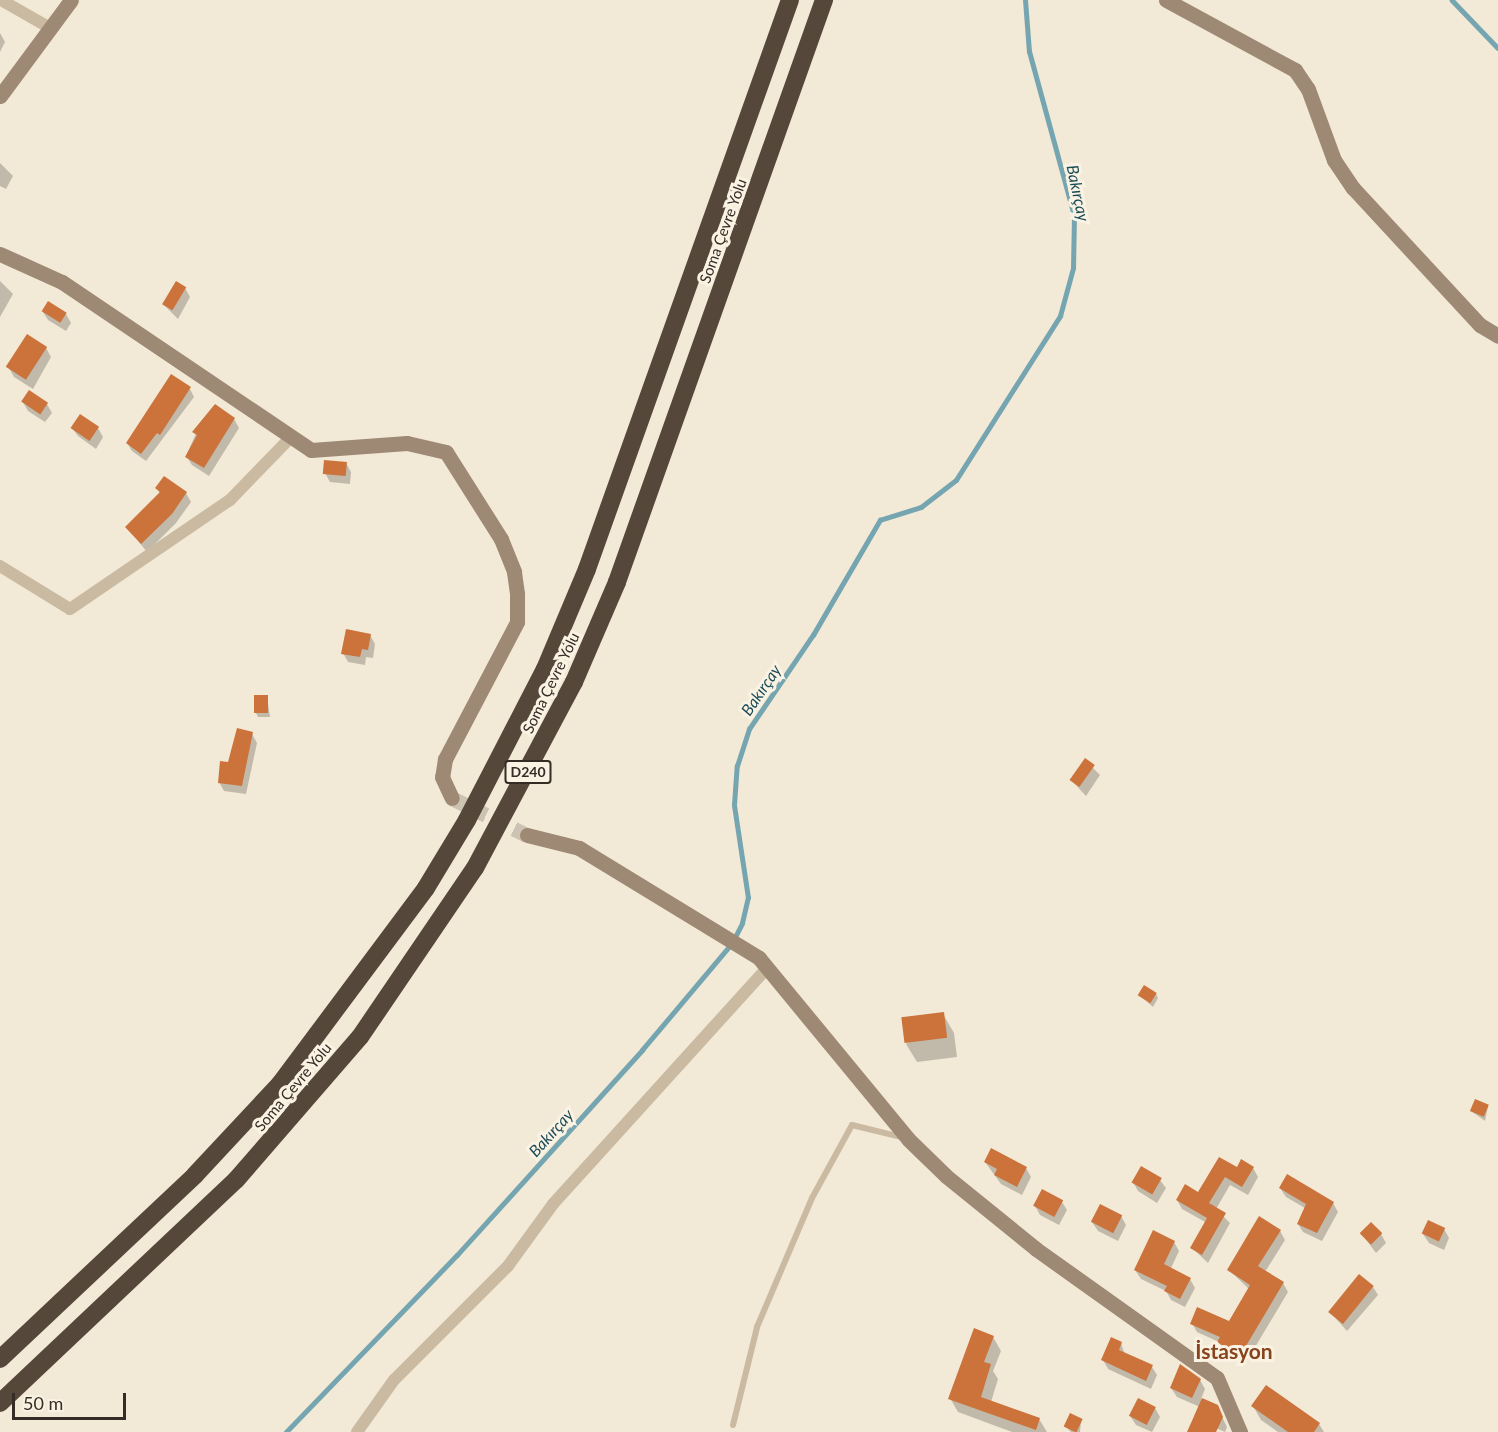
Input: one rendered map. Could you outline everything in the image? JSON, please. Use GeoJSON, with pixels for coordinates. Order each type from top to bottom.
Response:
{"type":"FeatureCollection","features":[{"type":"Feature","properties":{"kind":"highway","name":"Soma Çevre Yolu"},"geometry":{"type":"LineString","coordinates":[[0,1359],[180,1191],[280,1084],[426,888],[461,830],[545,669],[587,568],[790,0]]}},
{"type":"Feature","properties":{"kind":"highway","name":"Soma Çevre Yolu"},"geometry":{"type":"LineString","coordinates":[[0,1402],[244,1172],[360,1037],[475,868],[574,682],[617,582],[824,0]]}},
{"type":"Feature","properties":{"kind":"street"},"geometry":{"type":"LineString","coordinates":[[1,0],[50,28]]}},
{"type":"Feature","properties":{"kind":"street"},"geometry":{"type":"LineString","coordinates":[[0,96],[71,0]]}},
{"type":"Feature","properties":{"kind":"street"},"geometry":{"type":"LineString","coordinates":[[1166,0],[1294,70],[1308,89],[1334,160],[1353,188],[1480,325],[1498,336]]}},
{"type":"Feature","properties":{"kind":"street"},"geometry":{"type":"LineString","coordinates":[[0,254],[62,282],[311,450],[407,443],[446,452],[501,539],[514,572],[517,622],[445,759],[442,777],[452,798]]}},
{"type":"Feature","properties":{"kind":"street"},"geometry":{"type":"LineString","coordinates":[[0,566],[70,609],[230,500],[291,437]]}},
{"type":"Feature","properties":{"kind":"street"},"geometry":{"type":"LineString","coordinates":[[527,836],[579,848],[698,920],[763,963],[908,1139],[946,1176],[1036,1249],[1217,1378],[1240,1432]]}},
{"type":"Feature","properties":{"kind":"street"},"geometry":{"type":"LineString","coordinates":[[357,1432],[394,1380],[508,1266],[553,1204],[763,963]]}},
{"type":"Feature","properties":{"kind":"lane"},"geometry":{"type":"LineString","coordinates":[[733,1425],[756,1327],[812,1198],[852,1125],[908,1139]]}},
{"type":"Feature","properties":{"kind":"building"},"geometry":{"type":"Polygon","coordinates":[[[176,281],[186,287],[172,310],[162,304],[176,281]]]}},
{"type":"Feature","properties":{"kind":"building"},"geometry":{"type":"Polygon","coordinates":[[[48,301],[67,313],[60,323],[42,311],[48,301]]]}},
{"type":"Feature","properties":{"kind":"building"},"geometry":{"type":"Polygon","coordinates":[[[27,334],[47,347],[26,380],[6,367],[27,334]]]}},
{"type":"Feature","properties":{"kind":"building"},"geometry":{"type":"Polygon","coordinates":[[[171,374],[191,387],[160,435],[157,433],[141,454],[126,443],[171,374]]]}},
{"type":"Feature","properties":{"kind":"building"},"geometry":{"type":"Polygon","coordinates":[[[29,390],[48,403],[40,414],[21,402],[29,390]]]}},
{"type":"Feature","properties":{"kind":"building"},"geometry":{"type":"Polygon","coordinates":[[[215,404],[235,418],[204,468],[185,457],[197,435],[192,432],[215,404]]]}},
{"type":"Feature","properties":{"kind":"building"},"geometry":{"type":"Polygon","coordinates":[[[80,414],[99,427],[90,441],[70,428],[80,414]]]}},
{"type":"Feature","properties":{"kind":"building"},"geometry":{"type":"Polygon","coordinates":[[[324,460],[347,462],[346,476],[323,474],[324,460]]]}},
{"type":"Feature","properties":{"kind":"building"},"geometry":{"type":"Polygon","coordinates":[[[164,476],[187,492],[172,514],[141,544],[125,527],[160,492],[155,488],[164,476]]]}},
{"type":"Feature","properties":{"kind":"building"},"geometry":{"type":"Polygon","coordinates":[[[346,629],[371,634],[368,650],[362,649],[360,657],[341,654],[346,629]]]}},
{"type":"Feature","properties":{"kind":"building"},"geometry":{"type":"Polygon","coordinates":[[[254,695],[268,695],[268,713],[254,713],[254,695]]]}},
{"type":"Feature","properties":{"kind":"building"},"geometry":{"type":"Polygon","coordinates":[[[237,728],[253,732],[242,786],[218,783],[220,761],[228,762],[237,728]]]}},
{"type":"Feature","properties":{"kind":"building"},"geometry":{"type":"Polygon","coordinates":[[[1085,758],[1095,765],[1079,787],[1070,780],[1085,758]]]}},
{"type":"Feature","properties":{"kind":"building"},"geometry":{"type":"Polygon","coordinates":[[[1144,985],[1157,993],[1150,1003],[1138,995],[1144,985]]]}},
{"type":"Feature","properties":{"kind":"building"},"geometry":{"type":"Polygon","coordinates":[[[944,1012],[947,1038],[904,1043],[901,1017],[944,1012]]]}},
{"type":"Feature","properties":{"kind":"building"},"geometry":{"type":"Polygon","coordinates":[[[1475,1099],[1489,1105],[1484,1117],[1470,1111],[1475,1099]]]}},
{"type":"Feature","properties":{"kind":"building"},"geometry":{"type":"Polygon","coordinates":[[[991,1148],[1027,1167],[1017,1187],[994,1175],[997,1169],[984,1162],[991,1148]]]}},
{"type":"Feature","properties":{"kind":"building"},"geometry":{"type":"Polygon","coordinates":[[[1219,1157],[1237,1167],[1241,1159],[1254,1167],[1242,1187],[1225,1177],[1209,1203],[1226,1213],[1202,1255],[1190,1248],[1207,1218],[1176,1200],[1185,1184],[1198,1192],[1219,1157]]]}},
{"type":"Feature","properties":{"kind":"building"},"geometry":{"type":"Polygon","coordinates":[[[1141,1166],[1162,1178],[1152,1194],[1132,1182],[1141,1166]]]}},
{"type":"Feature","properties":{"kind":"building"},"geometry":{"type":"Polygon","coordinates":[[[1287,1174],[1334,1202],[1317,1233],[1297,1224],[1306,1204],[1279,1188],[1287,1174]]]}},
{"type":"Feature","properties":{"kind":"building"},"geometry":{"type":"Polygon","coordinates":[[[1042,1189],[1063,1200],[1054,1217],[1033,1206],[1042,1189]]]}},
{"type":"Feature","properties":{"kind":"building"},"geometry":{"type":"Polygon","coordinates":[[[1100,1204],[1122,1215],[1113,1233],[1091,1222],[1100,1204]]]}},
{"type":"Feature","properties":{"kind":"building"},"geometry":{"type":"Polygon","coordinates":[[[1259,1216],[1281,1230],[1258,1266],[1284,1282],[1240,1356],[1217,1342],[1220,1337],[1190,1324],[1197,1307],[1229,1321],[1250,1285],[1227,1270],[1259,1216]]]}},
{"type":"Feature","properties":{"kind":"building"},"geometry":{"type":"Polygon","coordinates":[[[1428,1220],[1445,1228],[1439,1242],[1422,1234],[1428,1220]]]}},
{"type":"Feature","properties":{"kind":"building"},"geometry":{"type":"Polygon","coordinates":[[[1371,1222],[1382,1233],[1371,1245],[1360,1233],[1371,1222]]]}},
{"type":"Feature","properties":{"kind":"building"},"geometry":{"type":"Polygon","coordinates":[[[1153,1230],[1175,1241],[1164,1264],[1191,1278],[1180,1299],[1164,1291],[1167,1286],[1134,1270],[1153,1230]]]}},
{"type":"Feature","properties":{"kind":"building"},"geometry":{"type":"Polygon","coordinates":[[[1359,1274],[1374,1286],[1343,1324],[1328,1312],[1359,1274]]]}},
{"type":"Feature","properties":{"kind":"building"},"geometry":{"type":"Polygon","coordinates":[[[974,1328],[994,1336],[984,1362],[991,1364],[981,1397],[1040,1418],[1036,1430],[948,1399],[974,1328]]]}},
{"type":"Feature","properties":{"kind":"building"},"geometry":{"type":"Polygon","coordinates":[[[1111,1337],[1122,1342],[1119,1350],[1153,1365],[1146,1381],[1101,1360],[1111,1337]]]}},
{"type":"Feature","properties":{"kind":"building"},"geometry":{"type":"Polygon","coordinates":[[[1180,1364],[1201,1379],[1192,1398],[1170,1388],[1180,1364]]]}},
{"type":"Feature","properties":{"kind":"building"},"geometry":{"type":"Polygon","coordinates":[[[1266,1385],[1320,1423],[1314,1432],[1288,1432],[1251,1406],[1266,1385]]]}},
{"type":"Feature","properties":{"kind":"building"},"geometry":{"type":"Polygon","coordinates":[[[1138,1398],[1156,1407],[1147,1425],[1129,1416],[1138,1398]]]}},
{"type":"Feature","properties":{"kind":"building"},"geometry":{"type":"Polygon","coordinates":[[[1202,1398],[1218,1405],[1223,1417],[1216,1432],[1187,1432],[1202,1398]]]}},
{"type":"Feature","properties":{"kind":"building"},"geometry":{"type":"Polygon","coordinates":[[[1070,1413],[1083,1419],[1077,1432],[1064,1427],[1070,1413]]]}},
{"type":"Feature","properties":{"kind":"waterway","name":"Bakırçay"},"geometry":{"type":"LineString","coordinates":[[286,1432],[457,1255],[642,1050],[732,943],[742,923],[748,898],[734,805],[737,766],[749,729],[813,635],[880,520],[921,507],[956,480],[1060,316],[1073,268],[1074,216],[1029,52],[1025,0]]}},
{"type":"Feature","properties":{"kind":"waterway"},"geometry":{"type":"LineString","coordinates":[[1452,0],[1498,48]]}},
{"type":"Feature","properties":{"kind":"tunnel"},"geometry":{"type":"LineString","coordinates":[[452,798],[527,835]]}},
{"type":"Feature","properties":{"kind":"district","name":"İstasyon"},"geometry":{"type":"Point","coordinates":[1234,1351]}}]}
